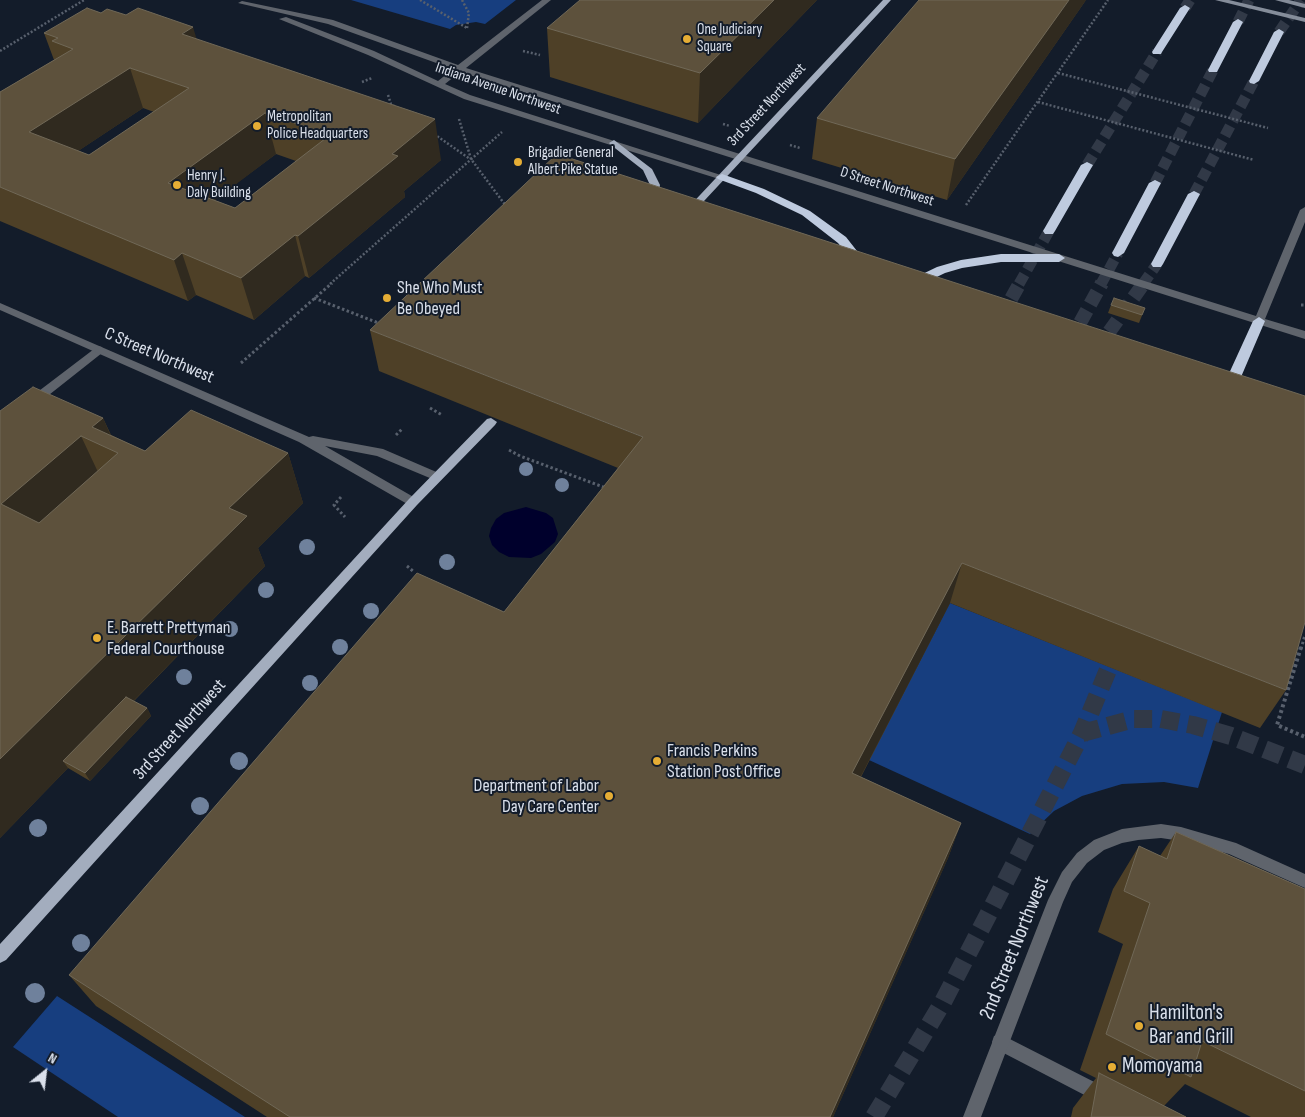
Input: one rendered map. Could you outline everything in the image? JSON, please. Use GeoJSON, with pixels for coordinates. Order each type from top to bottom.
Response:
{"type":"FeatureCollection","features":[{"type":"Feature","properties":{"kind":"highway"},"geometry":{"type":"LineString","coordinates":[[1156,52],[1186,8]]}},
{"type":"Feature","properties":{"kind":"highway"},"geometry":{"type":"LineString","coordinates":[[1213,70],[1238,22]]}},
{"type":"Feature","properties":{"kind":"highway"},"geometry":{"type":"LineString","coordinates":[[1254,81],[1279,32]]}},
{"type":"Feature","properties":{"kind":"highway"},"geometry":{"type":"LineString","coordinates":[[1049,231],[1087,165]]}},
{"type":"Feature","properties":{"kind":"highway"},"geometry":{"type":"LineString","coordinates":[[722,177],[760,191],[806,213],[842,240],[866,273]]}},
{"type":"Feature","properties":{"kind":"highway"},"geometry":{"type":"LineString","coordinates":[[1118,253],[1154,183]]}},
{"type":"Feature","properties":{"kind":"highway"},"geometry":{"type":"LineString","coordinates":[[1157,264],[1194,194]]}},
{"type":"Feature","properties":{"kind":"highway"},"geometry":{"type":"LineString","coordinates":[[900,293],[922,278],[941,270],[980,261],[1018,258],[1059,258]]}},
{"type":"Feature","properties":{"kind":"highway"},"geometry":{"type":"LineString","coordinates":[[1220,406],[1259,321]]}},
{"type":"Feature","properties":{"kind":"main road","name":"3rd Street Northwest"},"geometry":{"type":"LineString","coordinates":[[683,218],[887,0]]}},
{"type":"Feature","properties":{"kind":"main road"},"geometry":{"type":"LineString","coordinates":[[1218,0],[1305,20]]}},
{"type":"Feature","properties":{"kind":"main road"},"geometry":{"type":"LineString","coordinates":[[1279,0],[1305,6]]}},
{"type":"Feature","properties":{"kind":"main road"},"geometry":{"type":"LineString","coordinates":[[614,143],[647,169],[653,179],[654,195],[649,210]]}},
{"type":"Feature","properties":{"kind":"main road","name":"3rd Street Northwest"},"geometry":{"type":"LineString","coordinates":[[0,955],[413,502],[491,422]]}},
{"type":"Feature","properties":{"kind":"street","name":"Indiana Avenue Northwest"},"geometry":{"type":"LineString","coordinates":[[231,0],[330,22],[459,69]]}},
{"type":"Feature","properties":{"kind":"street"},"geometry":{"type":"LineString","coordinates":[[438,85],[547,0]]}},
{"type":"Feature","properties":{"kind":"street","name":"Indiana Avenue Northwest"},"geometry":{"type":"LineString","coordinates":[[242,3],[371,53],[467,97],[722,177]]}},
{"type":"Feature","properties":{"kind":"street","name":"D Street Northwest"},"geometry":{"type":"LineString","coordinates":[[459,69],[741,156],[1305,335]]}},
{"type":"Feature","properties":{"kind":"street"},"geometry":{"type":"LineString","coordinates":[[1259,321],[1305,210]]}},
{"type":"Feature","properties":{"kind":"street","name":"C Street Northwest"},"geometry":{"type":"LineString","coordinates":[[0,306],[303,439],[413,502]]}},
{"type":"Feature","properties":{"kind":"street"},"geometry":{"type":"LineString","coordinates":[[19,413],[98,350]]}},
{"type":"Feature","properties":{"kind":"street","name":"C Street Northwest"},"geometry":{"type":"LineString","coordinates":[[303,439],[379,452],[437,477]]}},
{"type":"Feature","properties":{"kind":"street","name":"2nd Street Northwest"},"geometry":{"type":"LineString","coordinates":[[972,1117],[1056,900],[1067,877],[1082,858],[1099,846],[1122,836],[1138,832],[1161,831],[1207,840],[1231,848],[1305,881]]}},
{"type":"Feature","properties":{"kind":"street"},"geometry":{"type":"LineString","coordinates":[[1000,1042],[1120,1104]]}},
{"type":"Feature","properties":{"kind":"path"},"geometry":{"type":"LineString","coordinates":[[0,52],[84,0]]}},
{"type":"Feature","properties":{"kind":"path"},"geometry":{"type":"LineString","coordinates":[[420,0],[467,28],[470,33]]}},
{"type":"Feature","properties":{"kind":"path"},"geometry":{"type":"LineString","coordinates":[[462,0],[469,13],[467,28]]}},
{"type":"Feature","properties":{"kind":"path"},"geometry":{"type":"LineString","coordinates":[[964,208],[1108,0]]}},
{"type":"Feature","properties":{"kind":"path"},"geometry":{"type":"LineString","coordinates":[[523,51],[540,56]]}},
{"type":"Feature","properties":{"kind":"path"},"geometry":{"type":"LineString","coordinates":[[1058,73],[1268,128]]}},
{"type":"Feature","properties":{"kind":"path"},"geometry":{"type":"LineString","coordinates":[[362,82],[373,78]]}},
{"type":"Feature","properties":{"kind":"path"},"geometry":{"type":"LineString","coordinates":[[388,95],[391,104],[399,110]]}},
{"type":"Feature","properties":{"kind":"path"},"geometry":{"type":"LineString","coordinates":[[1038,102],[1254,160]]}},
{"type":"Feature","properties":{"kind":"path"},"geometry":{"type":"LineString","coordinates":[[459,118],[471,159],[506,207]]}},
{"type":"Feature","properties":{"kind":"path"},"geometry":{"type":"LineString","coordinates":[[723,124],[730,126]]}},
{"type":"Feature","properties":{"kind":"path"},"geometry":{"type":"LineString","coordinates":[[431,132],[471,159]]}},
{"type":"Feature","properties":{"kind":"path"},"geometry":{"type":"LineString","coordinates":[[241,362],[502,132]]}},
{"type":"Feature","properties":{"kind":"path"},"geometry":{"type":"LineString","coordinates":[[790,145],[800,148]]}},
{"type":"Feature","properties":{"kind":"path"},"geometry":{"type":"LineString","coordinates":[[314,298],[384,325]]}},
{"type":"Feature","properties":{"kind":"path"},"geometry":{"type":"LineString","coordinates":[[430,408],[442,415]]}},
{"type":"Feature","properties":{"kind":"path"},"geometry":{"type":"LineString","coordinates":[[508,450],[611,489]]}},
{"type":"Feature","properties":{"kind":"path"},"geometry":{"type":"LineString","coordinates":[[341,497],[334,505],[345,517]]}},
{"type":"Feature","properties":{"kind":"path"},"geometry":{"type":"LineString","coordinates":[[406,566],[414,572]]}},
{"type":"Feature","properties":{"kind":"path"},"geometry":{"type":"LineString","coordinates":[[1305,635],[1277,725],[1305,737]]}},
{"type":"Feature","properties":{"kind":"shaded area"},"geometry":{"type":"Polygon","coordinates":[[[351,0],[516,0],[485,24],[476,22],[456,25],[450,29],[351,0]]]}},
{"type":"Feature","properties":{"kind":"shaded area"},"geometry":{"type":"Polygon","coordinates":[[[526,507],[546,513],[553,518],[558,534],[555,542],[541,554],[531,558],[509,557],[499,552],[492,545],[489,536],[491,528],[496,519],[504,513],[526,507]]]}},
{"type":"Feature","properties":{"kind":"shaded area"},"geometry":{"type":"Polygon","coordinates":[[[950,603],[1222,712],[1198,788],[1164,782],[1122,784],[1082,796],[1054,811],[1030,834],[869,760],[950,603]]]}},
{"type":"Feature","properties":{"kind":"shaded area"},"geometry":{"type":"Polygon","coordinates":[[[57,996],[245,1117],[118,1117],[13,1047],[57,996]]]}},
{"type":"Feature","properties":{"kind":"building"},"geometry":{"type":"Polygon","coordinates":[[[580,0],[774,0],[700,73],[547,28],[580,0]]]}},
{"type":"Feature","properties":{"kind":"building"},"geometry":{"type":"Polygon","coordinates":[[[919,0],[1069,0],[955,159],[817,118],[919,0]]]}},
{"type":"Feature","properties":{"kind":"building"},"geometry":{"type":"Polygon","coordinates":[[[87,8],[101,13],[107,9],[126,15],[138,8],[193,27],[182,34],[435,119],[392,154],[398,156],[298,236],[295,235],[241,278],[182,253],[174,260],[0,187],[0,92],[73,49],[52,41],[58,38],[44,33],[87,8]],[[130,68],[29,132],[89,155],[189,88],[130,68]],[[265,113],[168,183],[235,208],[330,135],[265,113]]]}},
{"type":"Feature","properties":{"kind":"building"},"geometry":{"type":"Polygon","coordinates":[[[557,154],[1305,396],[1305,622],[1286,690],[962,563],[852,773],[961,823],[830,1117],[290,1117],[69,975],[417,573],[504,612],[643,437],[370,330],[557,154]]]}},
{"type":"Feature","properties":{"kind":"building"},"geometry":{"type":"Polygon","coordinates":[[[1114,298],[1145,308],[1142,315],[1111,305],[1114,298]]]}},
{"type":"Feature","properties":{"kind":"building"},"geometry":{"type":"Polygon","coordinates":[[[33,387],[103,418],[92,427],[145,451],[191,410],[288,453],[229,508],[247,516],[0,759],[0,411],[33,387]],[[81,436],[1,504],[39,523],[118,453],[81,436]]]}},
{"type":"Feature","properties":{"kind":"building"},"geometry":{"type":"Polygon","coordinates":[[[126,697],[147,708],[85,773],[63,761],[126,697]]]}},
{"type":"Feature","properties":{"kind":"building"},"geometry":{"type":"Polygon","coordinates":[[[1176,832],[1305,889],[1305,1091],[1202,1041],[1191,1077],[1106,1034],[1150,903],[1124,891],[1139,846],[1167,859],[1176,832]]]}},
{"type":"Feature","properties":{"kind":"building"},"geometry":{"type":"Polygon","coordinates":[[[1099,1073],[1186,1117],[1091,1117],[1099,1073]]]}},
{"type":"Feature","properties":{"kind":"tunnel"},"geometry":{"type":"LineString","coordinates":[[1185,8],[1190,0]]}},
{"type":"Feature","properties":{"kind":"tunnel"},"geometry":{"type":"LineString","coordinates":[[1238,22],[1249,0]]}},
{"type":"Feature","properties":{"kind":"tunnel"},"geometry":{"type":"LineString","coordinates":[[1279,32],[1301,0]]}},
{"type":"Feature","properties":{"kind":"tunnel"},"geometry":{"type":"LineString","coordinates":[[1087,165],[1157,52]]}},
{"type":"Feature","properties":{"kind":"tunnel"},"geometry":{"type":"LineString","coordinates":[[1155,183],[1213,70]]}},
{"type":"Feature","properties":{"kind":"tunnel"},"geometry":{"type":"LineString","coordinates":[[1194,194],[1254,81]]}},
{"type":"Feature","properties":{"kind":"tunnel"},"geometry":{"type":"LineString","coordinates":[[1019,284],[1049,231]]}},
{"type":"Feature","properties":{"kind":"tunnel"},"geometry":{"type":"LineString","coordinates":[[1101,284],[1118,253]]}},
{"type":"Feature","properties":{"kind":"tunnel"},"geometry":{"type":"LineString","coordinates":[[1143,284],[1157,264]]}},
{"type":"Feature","properties":{"kind":"tunnel"},"geometry":{"type":"LineString","coordinates":[[1001,317],[1020,283]]}},
{"type":"Feature","properties":{"kind":"tunnel"},"geometry":{"type":"LineString","coordinates":[[1070,341],[1102,283]]}},
{"type":"Feature","properties":{"kind":"tunnel"},"geometry":{"type":"LineString","coordinates":[[1097,349],[1144,283]]}},
{"type":"Feature","properties":{"kind":"tunnel"},"geometry":{"type":"LineString","coordinates":[[1082,733],[1117,648]]}},
{"type":"Feature","properties":{"kind":"tunnel"},"geometry":{"type":"LineString","coordinates":[[1082,733],[1134,719],[1161,719],[1193,725],[1231,736],[1305,765]]}},
{"type":"Feature","properties":{"kind":"tunnel"},"geometry":{"type":"LineString","coordinates":[[874,1117],[943,1002],[1082,733]]}},
{"type":"Feature","properties":{"kind":"place","name":"One Judiciary Square"},"geometry":{"type":"Point","coordinates":[687,39]}},
{"type":"Feature","properties":{"kind":"place","name":"Metropolitan Police Headquarters"},"geometry":{"type":"Point","coordinates":[257,126]}},
{"type":"Feature","properties":{"kind":"place","name":"Brigadier General Albert Pike Statue"},"geometry":{"type":"Point","coordinates":[518,162]}},
{"type":"Feature","properties":{"kind":"place","name":"Henry J. Daly Building"},"geometry":{"type":"Point","coordinates":[177,185]}},
{"type":"Feature","properties":{"kind":"place","name":"She Who Must Be Obeyed"},"geometry":{"type":"Point","coordinates":[387,298]}},
{"type":"Feature","properties":{"kind":"place","name":"E. Barrett Prettyman Federal Courthouse"},"geometry":{"type":"Point","coordinates":[97,638]}},
{"type":"Feature","properties":{"kind":"place","name":"Francis Perkins Station Post Office"},"geometry":{"type":"Point","coordinates":[657,761]}},
{"type":"Feature","properties":{"kind":"place","name":"Department of Labor Day Care Center"},"geometry":{"type":"Point","coordinates":[609,796]}},
{"type":"Feature","properties":{"kind":"place","name":"Hamilton's Bar and Grill"},"geometry":{"type":"Point","coordinates":[1139,1026]}},
{"type":"Feature","properties":{"kind":"place","name":"Momoyama"},"geometry":{"type":"Point","coordinates":[1112,1067]}}]}
